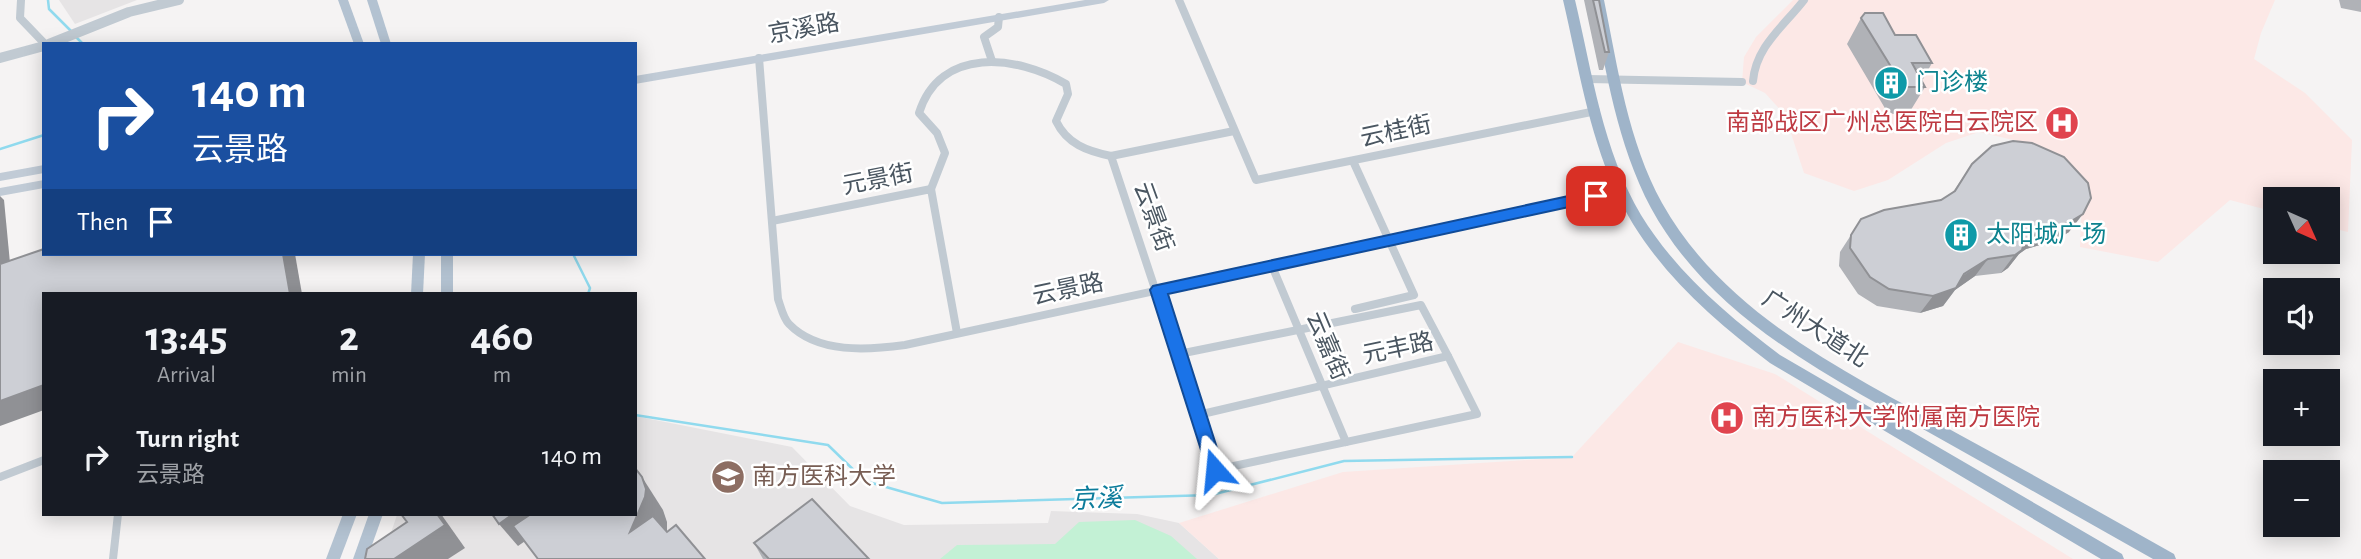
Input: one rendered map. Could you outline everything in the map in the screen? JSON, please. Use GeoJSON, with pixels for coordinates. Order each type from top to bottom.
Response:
{"type":"FeatureCollection","features":[{"type":"Feature","properties":{"kind":"highway","name":"广州大道北"},"geometry":{"type":"LineString","coordinates":[[1569,0],[1596,111],[1622,190],[1639,220],[1672,264],[1708,305],[1746,338],[1850,405],[2116,559]]}},
{"type":"Feature","properties":{"kind":"highway","name":"广州大道北"},"geometry":{"type":"LineString","coordinates":[[1598,0],[1633,151],[1657,206],[1687,252],[1733,301],[1833,369],[2168,559]]}},
{"type":"Feature","properties":{"kind":"main road"},"geometry":{"type":"LineString","coordinates":[[343,0],[358,42]]}},
{"type":"Feature","properties":{"kind":"main road"},"geometry":{"type":"LineString","coordinates":[[372,0],[386,42]]}},
{"type":"Feature","properties":{"kind":"main road","name":"京溪路"},"geometry":{"type":"LineString","coordinates":[[637,74],[1066,0]]}},
{"type":"Feature","properties":{"kind":"main road","name":"京溪路"},"geometry":{"type":"LineString","coordinates":[[637,80],[1104,0]]}},
{"type":"Feature","properties":{"kind":"main road"},"geometry":{"type":"LineString","coordinates":[[0,177],[42,169]]}},
{"type":"Feature","properties":{"kind":"main road"},"geometry":{"type":"LineString","coordinates":[[0,192],[42,184]]}},
{"type":"Feature","properties":{"kind":"main road"},"geometry":{"type":"LineString","coordinates":[[417,292],[419,256]]}},
{"type":"Feature","properties":{"kind":"main road"},"geometry":{"type":"LineString","coordinates":[[447,256],[447,292]]}},
{"type":"Feature","properties":{"kind":"main road"},"geometry":{"type":"LineString","coordinates":[[333,559],[349,516]]}},
{"type":"Feature","properties":{"kind":"main road"},"geometry":{"type":"LineString","coordinates":[[359,559],[375,516]]}},
{"type":"Feature","properties":{"kind":"street"},"geometry":{"type":"LineString","coordinates":[[21,0],[20,18],[47,42]]}},
{"type":"Feature","properties":{"kind":"street"},"geometry":{"type":"LineString","coordinates":[[51,42],[130,12],[179,0]]}},
{"type":"Feature","properties":{"kind":"street","name":"云桂街"},"geometry":{"type":"LineString","coordinates":[[1179,0],[1256,180],[1596,111]]}},
{"type":"Feature","properties":{"kind":"street"},"geometry":{"type":"LineString","coordinates":[[1753,81],[1752,68],[1765,46],[1804,0]]}},
{"type":"Feature","properties":{"kind":"street"},"geometry":{"type":"LineString","coordinates":[[992,61],[984,37],[998,27],[999,17]]}},
{"type":"Feature","properties":{"kind":"street"},"geometry":{"type":"LineString","coordinates":[[0,58],[42,45]]}},
{"type":"Feature","properties":{"kind":"street","name":"云景路"},"geometry":{"type":"LineString","coordinates":[[759,58],[778,299],[788,323],[804,334],[844,348],[871,351],[1622,190]]}},
{"type":"Feature","properties":{"kind":"street"},"geometry":{"type":"LineString","coordinates":[[931,189],[945,153],[937,133],[919,113],[922,100],[930,89],[959,69],[985,60],[1057,78],[1066,84],[1068,94],[1056,121],[1060,132],[1070,142],[1111,156],[1234,131]]}},
{"type":"Feature","properties":{"kind":"street"},"geometry":{"type":"LineString","coordinates":[[1588,79],[1742,82]]}},
{"type":"Feature","properties":{"kind":"street","name":"云景街"},"geometry":{"type":"LineString","coordinates":[[1111,156],[1158,290],[1215,470]]}},
{"type":"Feature","properties":{"kind":"street"},"geometry":{"type":"LineString","coordinates":[[1353,161],[1414,295],[1355,309]]}},
{"type":"Feature","properties":{"kind":"street","name":"元景街"},"geometry":{"type":"LineString","coordinates":[[772,220],[931,189],[957,333]]}},
{"type":"Feature","properties":{"kind":"street","name":"云嘉街"},"geometry":{"type":"LineString","coordinates":[[1272,265],[1346,442]]}},
{"type":"Feature","properties":{"kind":"street"},"geometry":{"type":"LineString","coordinates":[[1179,354],[1421,306],[1448,356]]}},
{"type":"Feature","properties":{"kind":"street","name":"元丰路"},"geometry":{"type":"LineString","coordinates":[[1198,415],[1448,356],[1477,414],[1215,470]]}},
{"type":"Feature","properties":{"kind":"street"},"geometry":{"type":"LineString","coordinates":[[0,477],[42,461]]}},
{"type":"Feature","properties":{"kind":"street"},"geometry":{"type":"LineString","coordinates":[[113,559],[118,516]]}},
{"type":"Feature","properties":{"kind":"shaded area"},"geometry":{"type":"Polygon","coordinates":[[[59,0],[137,0],[75,24],[59,0]]]}},
{"type":"Feature","properties":{"kind":"shaded area","name":"南部战区广州总医院白云院区"},"geometry":{"type":"Polygon","coordinates":[[[1793,0],[2275,0],[2261,33],[2254,59],[2305,93],[2352,140],[2348,232],[2340,230],[2340,187],[2263,187],[2263,209],[2230,200],[2158,262],[2080,247],[2082,196],[2039,146],[1979,132],[1946,143],[1888,180],[1854,191],[1804,173],[1785,115],[1765,93],[1742,82],[1744,57],[1756,37],[1793,0]]]}},
{"type":"Feature","properties":{"kind":"shaded area","name":"南方医科大学附属南方医院"},"geometry":{"type":"Polygon","coordinates":[[[1678,342],[1775,374],[2073,559],[1219,559],[1179,523],[1343,472],[1572,457],[1678,342]]]}},
{"type":"Feature","properties":{"kind":"shaded area","name":"南方医科大学"},"geometry":{"type":"Polygon","coordinates":[[[637,416],[792,447],[850,506],[904,525],[1048,523],[1051,511],[1137,514],[1179,523],[1219,559],[382,559],[397,516],[637,516],[637,416]]]}},
{"type":"Feature","properties":{"kind":"green space"},"geometry":{"type":"Polygon","coordinates":[[[1135,520],[1171,536],[1197,559],[940,559],[957,545],[1055,544],[1079,522],[1135,520]]]}},
{"type":"Feature","properties":{"kind":"building"},"geometry":{"type":"Polygon","coordinates":[[[1593,0],[1599,0],[1609,52],[1605,52],[1593,0]]]}},
{"type":"Feature","properties":{"kind":"building"},"geometry":{"type":"Polygon","coordinates":[[[1865,13],[1883,13],[1895,35],[1916,35],[1932,63],[1912,63],[1925,87],[1908,87],[1901,83],[1861,18],[1865,13]]]}},
{"type":"Feature","properties":{"kind":"building","name":"太阳城广场"},"geometry":{"type":"Polygon","coordinates":[[[2013,141],[2032,143],[2064,157],[2088,183],[2091,198],[2083,214],[2068,223],[2040,231],[2024,242],[2022,250],[2015,255],[1988,259],[1964,274],[1956,288],[1933,296],[1889,289],[1870,277],[1850,248],[1851,235],[1861,219],[1884,210],[1941,200],[1955,191],[1972,164],[1992,146],[2013,141]]]}},
{"type":"Feature","properties":{"kind":"building"},"geometry":{"type":"Polygon","coordinates":[[[42,250],[42,256],[283,256],[290,292],[42,292],[42,386],[0,401],[0,264],[42,250]]]}},
{"type":"Feature","properties":{"kind":"building"},"geometry":{"type":"Polygon","coordinates":[[[637,471],[646,489],[637,516],[637,471]]]}},
{"type":"Feature","properties":{"kind":"building"},"geometry":{"type":"Polygon","coordinates":[[[812,499],[869,559],[769,559],[754,543],[812,499]]]}},
{"type":"Feature","properties":{"kind":"building"},"geometry":{"type":"Polygon","coordinates":[[[402,516],[438,516],[445,525],[394,559],[365,559],[367,549],[407,522],[402,516]]]}},
{"type":"Feature","properties":{"kind":"building"},"geometry":{"type":"Polygon","coordinates":[[[493,516],[510,516],[499,524],[493,516]]]}},
{"type":"Feature","properties":{"kind":"building"},"geometry":{"type":"Polygon","coordinates":[[[528,516],[637,516],[630,532],[653,516],[667,532],[676,525],[705,559],[538,559],[513,526],[528,516]]]}},
{"type":"Feature","properties":{"kind":"waterway"},"geometry":{"type":"LineString","coordinates":[[48,0],[49,9],[71,31]]}},
{"type":"Feature","properties":{"kind":"waterway"},"geometry":{"type":"LineString","coordinates":[[75,36],[81,42]]}},
{"type":"Feature","properties":{"kind":"waterway"},"geometry":{"type":"LineString","coordinates":[[0,149],[42,136]]}},
{"type":"Feature","properties":{"kind":"waterway","name":"京溪"},"geometry":{"type":"LineString","coordinates":[[574,256],[590,288],[589,292]]}},
{"type":"Feature","properties":{"kind":"waterway","name":"京溪"},"geometry":{"type":"LineString","coordinates":[[637,415],[828,445],[865,481],[942,503],[1211,495],[1344,461],[1572,457]]}},
{"type":"Feature","properties":{"kind":"place","name":"门诊楼"},"geometry":{"type":"Point","coordinates":[1891,83]}},
{"type":"Feature","properties":{"kind":"place","name":"南部战区广州总医院白云院区"},"geometry":{"type":"Point","coordinates":[2062,123]}},
{"type":"Feature","properties":{"kind":"place","name":"太阳城广场"},"geometry":{"type":"Point","coordinates":[1961,235]}},
{"type":"Feature","properties":{"kind":"place","name":"南方医科大学附属南方医院"},"geometry":{"type":"Point","coordinates":[1727,418]}},
{"type":"Feature","properties":{"kind":"place","name":"南方医科大学"},"geometry":{"type":"Point","coordinates":[728,477]}},
{"type":"Feature","properties":{"kind":"route"},"geometry":{"type":"LineString","coordinates":[[1215,470],[1158,290],[1596,196]]}}]}
